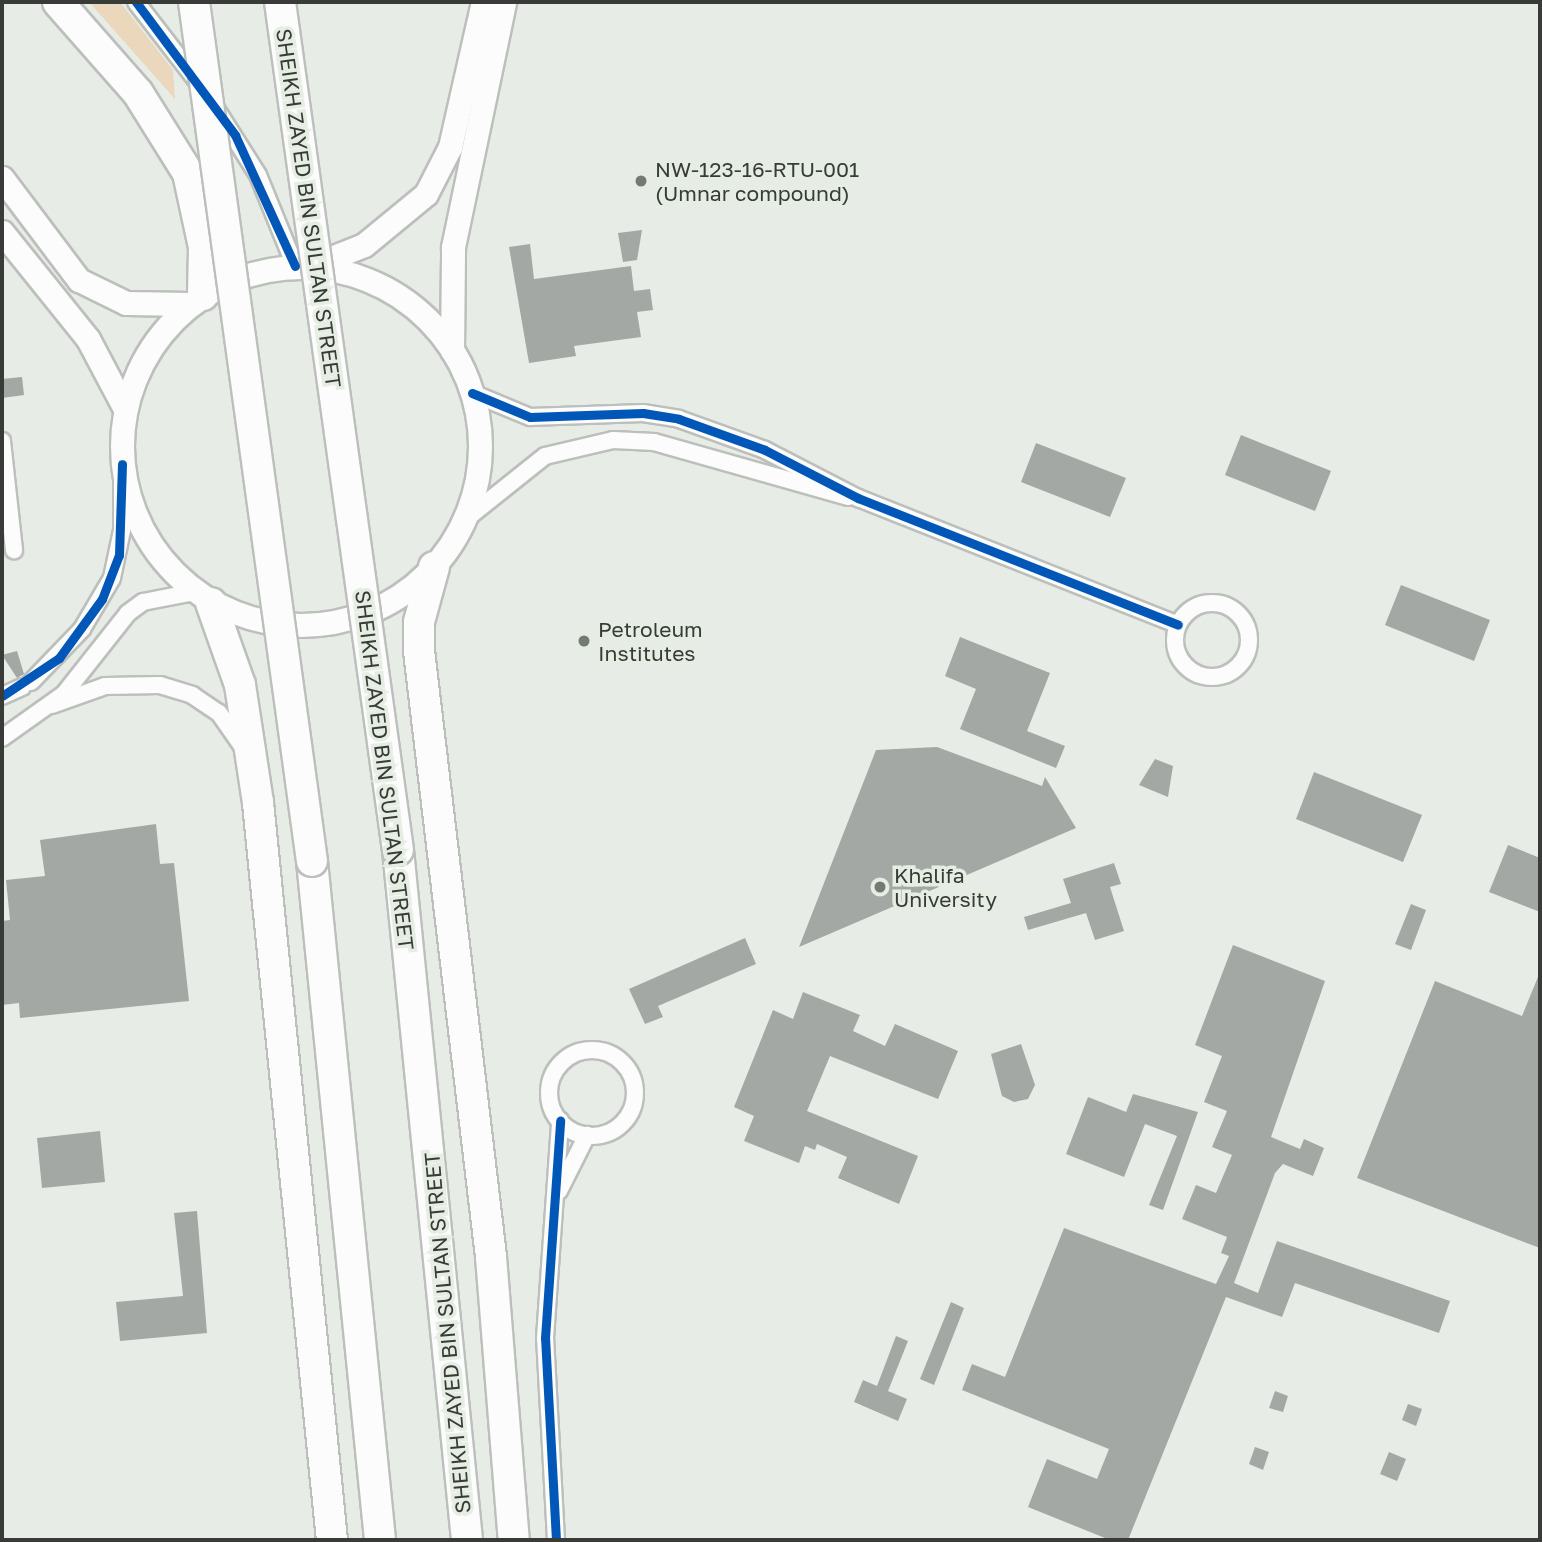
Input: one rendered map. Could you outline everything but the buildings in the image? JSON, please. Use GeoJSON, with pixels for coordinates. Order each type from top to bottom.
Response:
{"type":"FeatureCollection","features":[{"type":"Feature","properties":{"kind":"highway"},"geometry":{"type":"LineString","coordinates":[[58,2],[138,93],[188,173],[204,247],[196,299]]}},
{"type":"Feature","properties":{"kind":"highway"},"geometry":{"type":"LineString","coordinates":[[194,2],[312,860],[380,1540]]}},
{"type":"Feature","properties":{"kind":"highway","name":"SHEIKH ZAYED BIN SULTAN STREET"},"geometry":{"type":"LineString","coordinates":[[280,2],[398,850],[467,1540]]}},
{"type":"Feature","properties":{"kind":"highway"},"geometry":{"type":"LineString","coordinates":[[434,567],[419,622],[419,651],[491,1258],[514,1540]]}},
{"type":"Feature","properties":{"kind":"highway"},"geometry":{"type":"LineString","coordinates":[[203,597],[240,685],[258,803],[332,1540]]}},
{"type":"Feature","properties":{"kind":"main road"},"geometry":{"type":"LineString","coordinates":[[303,266],[353,273],[392,290],[426,317],[452,350],[472,393],[478,475],[466,519],[434,567],[404,594],[329,625],[275,624],[203,597],[159,557],[134,513],[122,464],[125,409],[155,342],[196,299],[247,274],[303,266],[363,245],[426,194],[450,147],[483,2]]}},
{"type":"Feature","properties":{"kind":"main road"},"geometry":{"type":"LineString","coordinates":[[452,350],[453,247],[504,2]]}},
{"type":"Feature","properties":{"kind":"main road"},"geometry":{"type":"LineString","coordinates":[[2,178],[79,280],[126,303],[196,299]]}},
{"type":"Feature","properties":{"kind":"main road"},"geometry":{"type":"LineString","coordinates":[[2,232],[80,328],[125,409]]}},
{"type":"Feature","properties":{"kind":"street"},"geometry":{"type":"LineString","coordinates":[[136,2],[235,135],[303,266]]}},
{"type":"Feature","properties":{"kind":"street"},"geometry":{"type":"LineString","coordinates":[[472,393],[530,417],[632,413],[679,419],[765,450],[858,498],[1178,625]]}},
{"type":"Feature","properties":{"kind":"street"},"geometry":{"type":"LineString","coordinates":[[466,519],[545,456],[613,440],[654,442],[858,498]]}},
{"type":"Feature","properties":{"kind":"street"},"geometry":{"type":"LineString","coordinates":[[2,441],[14,550]]}},
{"type":"Feature","properties":{"kind":"street"},"geometry":{"type":"LineString","coordinates":[[2,696],[27,685],[82,629],[112,578],[122,530],[122,464]]}},
{"type":"Feature","properties":{"kind":"street"},"geometry":{"type":"LineString","coordinates":[[2,738],[52,705],[128,613],[143,603],[203,597]]}},
{"type":"Feature","properties":{"kind":"street"},"geometry":{"type":"LineString","coordinates":[[1199,605],[1226,606],[1248,631],[1242,662],[1223,676],[1198,675],[1179,657],[1178,625],[1199,605]]}},
{"type":"Feature","properties":{"kind":"street"},"geometry":{"type":"LineString","coordinates":[[52,705],[134,682],[192,695],[234,730],[258,803]]}},
{"type":"Feature","properties":{"kind":"street"},"geometry":{"type":"LineString","coordinates":[[556,1540],[545,1338],[560,1121],[550,1101],[556,1068],[584,1051],[610,1054],[632,1078],[633,1104],[616,1128],[587,1135],[560,1121]]}},
{"type":"Feature","properties":{"kind":"street"},"geometry":{"type":"LineString","coordinates":[[552,1209],[587,1135]]}},
{"type":"Feature","properties":{"kind":"shaded area"},"geometry":{"type":"Polygon","coordinates":[[[89,2],[120,2],[173,70],[175,99],[89,2]]]}},
{"type":"Feature","properties":{"kind":"cycle path"},"geometry":{"type":"LineString","coordinates":[[136,2],[235,135],[295,266]]}},
{"type":"Feature","properties":{"kind":"cycle path"},"geometry":{"type":"LineString","coordinates":[[472,393],[530,417],[643,413],[679,419],[765,450],[858,498],[1178,625]]}},
{"type":"Feature","properties":{"kind":"cycle path"},"geometry":{"type":"LineString","coordinates":[[2,696],[59,658],[102,599],[119,555],[122,464]]}},
{"type":"Feature","properties":{"kind":"cycle path"},"geometry":{"type":"LineString","coordinates":[[556,1540],[545,1338],[560,1121]]}},
{"type":"Feature","properties":{"kind":"place","name":"NW-123-16-RTU-001 (Umnar compound)"},"geometry":{"type":"Point","coordinates":[641,181]}},
{"type":"Feature","properties":{"kind":"place","name":"Petroleum Institutes"},"geometry":{"type":"Point","coordinates":[584,641]}},
{"type":"Feature","properties":{"kind":"place","name":"Khalifa University"},"geometry":{"type":"Point","coordinates":[880,887]}}]}
